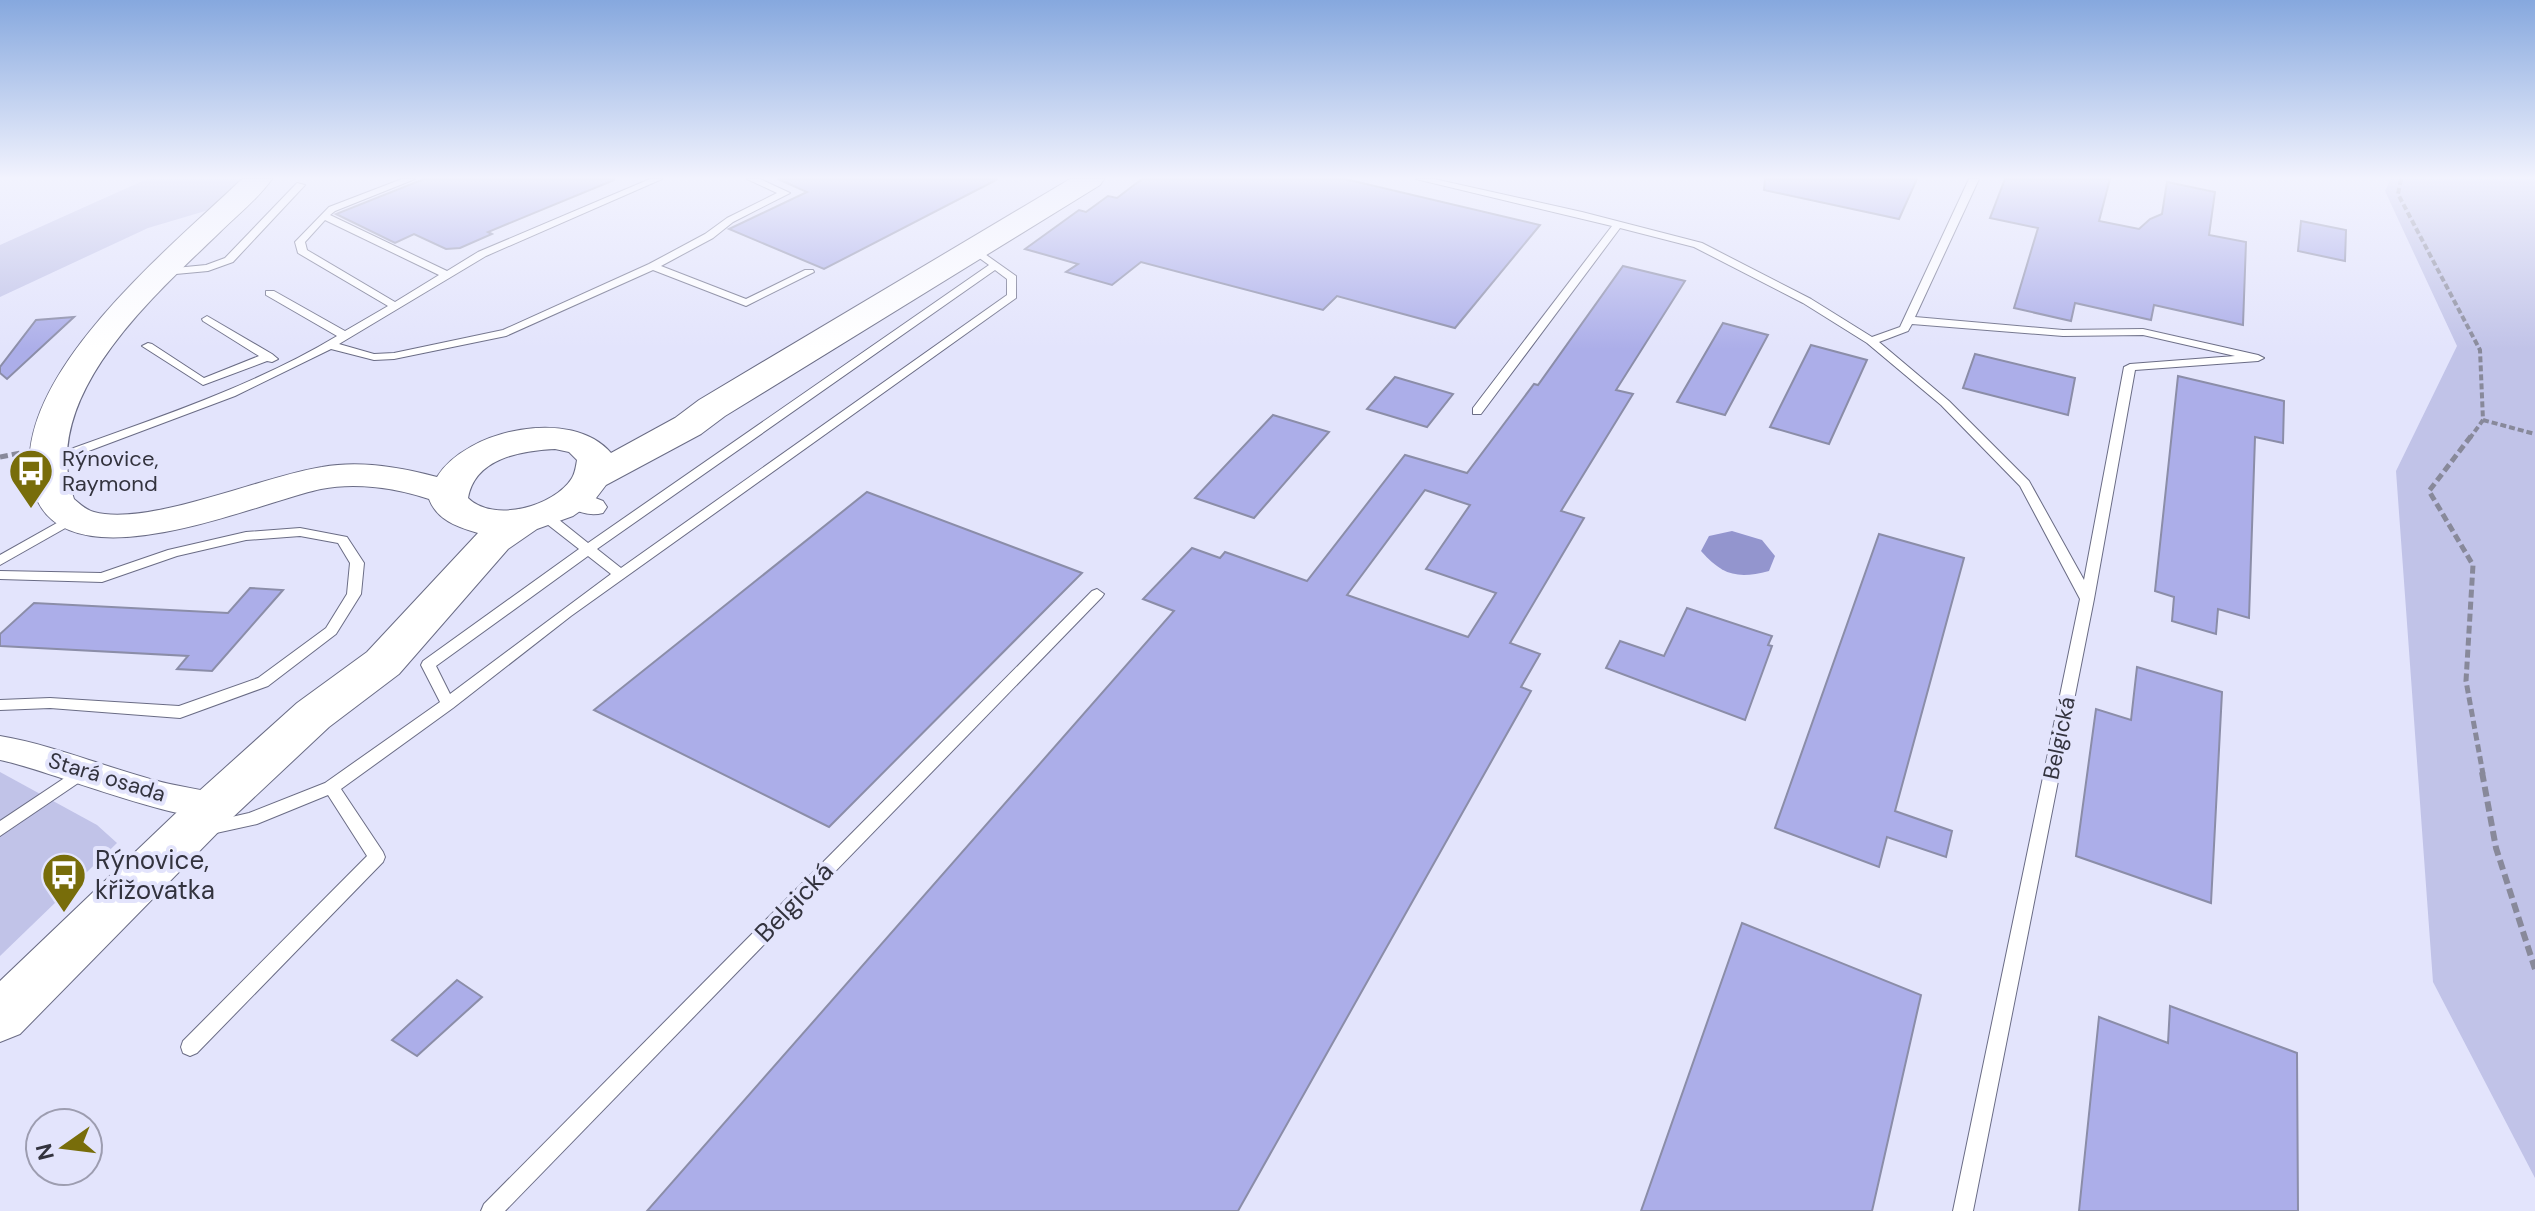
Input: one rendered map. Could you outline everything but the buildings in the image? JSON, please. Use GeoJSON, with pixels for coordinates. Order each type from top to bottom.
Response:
{"type":"FeatureCollection","features":[{"type":"Feature","properties":{"kind":"street"},"geometry":{"type":"LineString","coordinates":[[201,236],[92,353],[61,401],[49,436],[46,463],[52,493],[71,519],[116,526],[154,521],[378,464],[485,454],[537,439],[555,438],[569,493]]}},
{"type":"Feature","properties":{"kind":"street"},"geometry":{"type":"LineString","coordinates":[[0,1017],[313,715],[383,663],[494,540],[569,493],[688,426],[712,408],[985,258],[1015,236]]}},
{"type":"Feature","properties":{"kind":"street"},"geometry":{"type":"LineString","coordinates":[[313,715],[362,656],[439,573],[460,532],[454,504],[460,472],[485,454]]}},
{"type":"Feature","properties":{"kind":"street"},"geometry":{"type":"LineString","coordinates":[[329,477],[396,477],[489,523],[569,493]]}},
{"type":"Feature","properties":{"kind":"street","name":"Stará osada"},"geometry":{"type":"LineString","coordinates":[[0,748],[32,754],[156,794],[201,820]]}},
{"type":"Feature","properties":{"kind":"lane"},"geometry":{"type":"LineString","coordinates":[[165,272],[208,268],[229,260],[252,236]]}},
{"type":"Feature","properties":{"kind":"lane"},"geometry":{"type":"LineString","coordinates":[[306,236],[300,242],[302,251],[395,306]]}},
{"type":"Feature","properties":{"kind":"lane"},"geometry":{"type":"LineString","coordinates":[[365,236],[447,275]]}},
{"type":"Feature","properties":{"kind":"lane"},"geometry":{"type":"LineString","coordinates":[[46,463],[231,394],[286,368],[482,254],[525,236]]}},
{"type":"Feature","properties":{"kind":"lane"},"geometry":{"type":"LineString","coordinates":[[329,345],[374,357],[394,356],[493,336],[531,324],[710,236]]}},
{"type":"Feature","properties":{"kind":"lane"},"geometry":{"type":"LineString","coordinates":[[1477,411],[1609,236]]}},
{"type":"Feature","properties":{"kind":"lane"},"geometry":{"type":"LineString","coordinates":[[1662,236],[1698,245],[1807,301],[1871,341],[1945,403],[2025,484],[2087,599]]}},
{"type":"Feature","properties":{"kind":"lane"},"geometry":{"type":"LineString","coordinates":[[1871,341],[1904,329],[1948,236]]}},
{"type":"Feature","properties":{"kind":"lane"},"geometry":{"type":"LineString","coordinates":[[201,820],[251,819],[331,787],[448,704],[620,574],[1012,296],[1012,278],[985,258],[428,665],[448,704]]}},
{"type":"Feature","properties":{"kind":"lane"},"geometry":{"type":"LineString","coordinates":[[653,266],[746,303],[809,272]]}},
{"type":"Feature","properties":{"kind":"lane"},"geometry":{"type":"LineString","coordinates":[[270,293],[345,336]]}},
{"type":"Feature","properties":{"kind":"lane"},"geometry":{"type":"LineString","coordinates":[[207,319],[286,368]]}},
{"type":"Feature","properties":{"kind":"lane","name":"Belgická"},"geometry":{"type":"LineString","coordinates":[[1908,320],[2063,333],[2143,332],[2258,358],[2130,367],[2087,599],[1963,1211]]}},
{"type":"Feature","properties":{"kind":"lane"},"geometry":{"type":"LineString","coordinates":[[148,346],[203,382],[268,356]]}},
{"type":"Feature","properties":{"kind":"lane"},"geometry":{"type":"LineString","coordinates":[[569,493],[586,550],[620,574]]}},
{"type":"Feature","properties":{"kind":"lane"},"geometry":{"type":"LineString","coordinates":[[0,561],[71,519]]}},
{"type":"Feature","properties":{"kind":"lane"},"geometry":{"type":"LineString","coordinates":[[0,575],[102,578],[173,553],[246,536],[300,532],[342,540],[357,563],[354,594],[331,631],[263,682],[180,712],[50,703],[0,705]]}},
{"type":"Feature","properties":{"kind":"lane","name":"Belgická"},"geometry":{"type":"LineString","coordinates":[[491,1211],[1097,594]]}},
{"type":"Feature","properties":{"kind":"lane"},"geometry":{"type":"LineString","coordinates":[[0,830],[85,771]]}},
{"type":"Feature","properties":{"kind":"lane"},"geometry":{"type":"LineString","coordinates":[[190,1047],[377,857],[331,787]]}},
{"type":"Feature","properties":{"kind":"path"},"geometry":{"type":"LineString","coordinates":[[2420,236],[2480,350],[2483,420],[2429,491],[2473,565],[2466,681],[2496,848],[2535,969]]}},
{"type":"Feature","properties":{"kind":"path"},"geometry":{"type":"LineString","coordinates":[[2483,420],[2535,434]]}},
{"type":"Feature","properties":{"kind":"shaded area"},"geometry":{"type":"Polygon","coordinates":[[[21,236],[132,236],[0,297],[0,245],[21,236]]]}},
{"type":"Feature","properties":{"kind":"shaded area"},"geometry":{"type":"Polygon","coordinates":[[[2406,236],[2535,236],[2535,1178],[2433,982],[2396,471],[2457,346],[2406,236]]]}},
{"type":"Feature","properties":{"kind":"shaded area"},"geometry":{"type":"Polygon","coordinates":[[[1732,531],[1762,540],[1775,556],[1769,571],[1748,575],[1732,573],[1717,566],[1701,551],[1709,536],[1732,531]]]}},
{"type":"Feature","properties":{"kind":"shaded area"},"geometry":{"type":"Polygon","coordinates":[[[0,772],[97,825],[117,843],[0,956],[0,772]]]}},
{"type":"Feature","properties":{"kind":"place","name":"Rýnovice, Raymond"},"geometry":{"type":"Point","coordinates":[31,510]}},
{"type":"Feature","properties":{"kind":"place","name":"Rýnovice, křižovatka"},"geometry":{"type":"Point","coordinates":[64,914]}}]}
